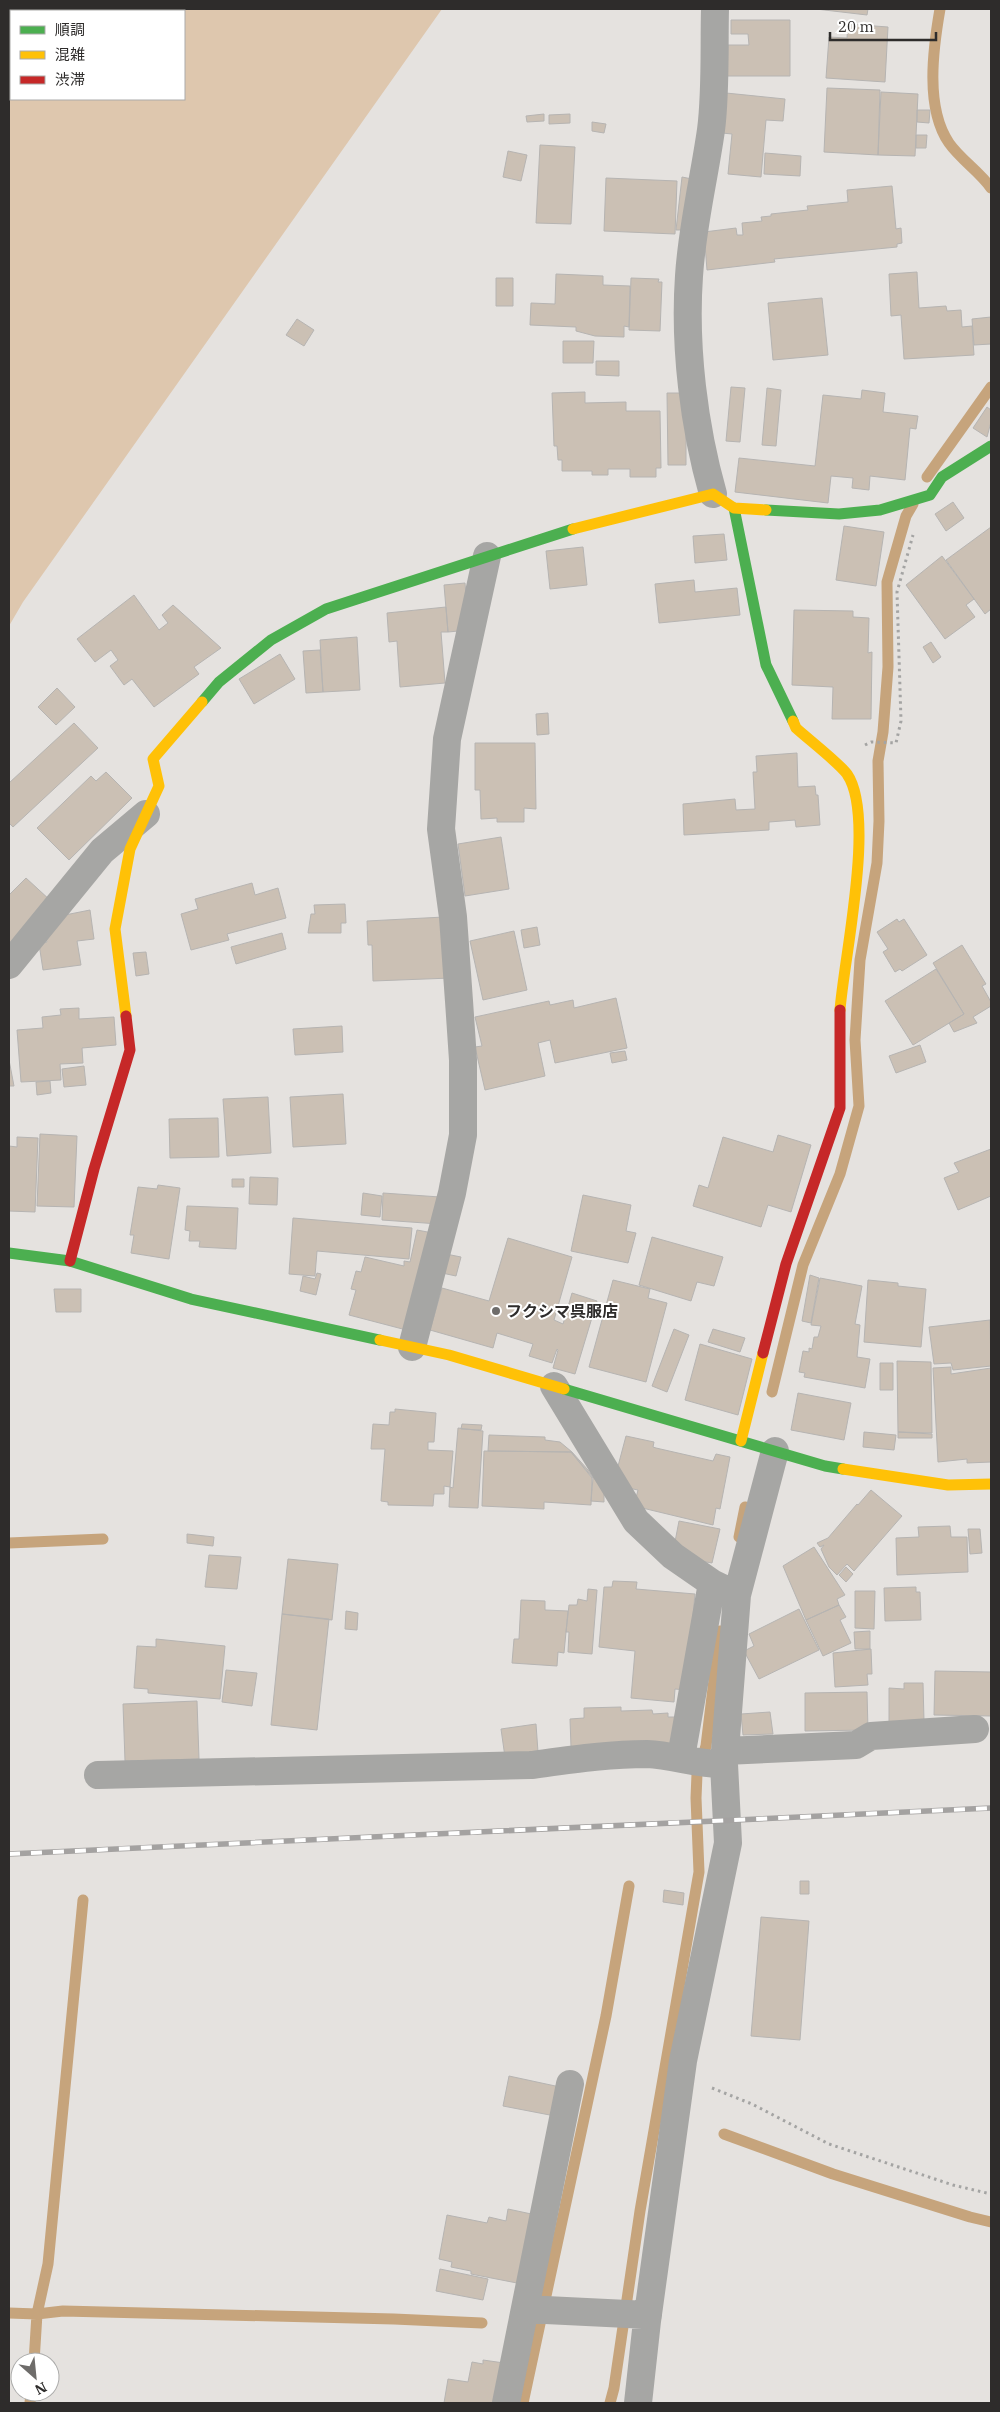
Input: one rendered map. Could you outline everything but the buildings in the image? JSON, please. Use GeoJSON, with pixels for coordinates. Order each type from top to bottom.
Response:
{"type":"FeatureCollection","features":[{"type":"Feature","properties":{"kind":"street"},"geometry":{"type":"LineString","coordinates":[[715,9],[711,128],[694,229],[689,278],[689,343],[699,441],[723,501],[766,665],[796,728],[847,774],[858,805],[859,858],[840,1008],[840,1108],[786,1264],[741,1441]]}},
{"type":"Feature","properties":{"kind":"street"},"geometry":{"type":"LineString","coordinates":[[70,1262],[94,1169],[130,1050],[115,929],[130,849],[160,786],[153,760],[219,682],[271,640],[326,609],[585,525],[723,501],[839,514],[880,510],[928,496],[942,477],[991,446]]}},
{"type":"Feature","properties":{"kind":"street"},"geometry":{"type":"LineString","coordinates":[[412,1347],[452,1193],[462,1135],[462,1060],[459,1001],[453,917],[441,829],[447,739],[487,556]]}},
{"type":"Feature","properties":{"kind":"street"},"geometry":{"type":"LineString","coordinates":[[9,965],[102,851],[146,814]]}},
{"type":"Feature","properties":{"kind":"street"},"geometry":{"type":"LineString","coordinates":[[9,1253],[70,1262],[190,1299],[449,1355],[825,1466],[948,1484],[991,1484]]}},
{"type":"Feature","properties":{"kind":"street"},"geometry":{"type":"LineString","coordinates":[[554,1386],[636,1521],[673,1556],[712,1583],[737,1595]]}},
{"type":"Feature","properties":{"kind":"street"},"geometry":{"type":"LineString","coordinates":[[706,1759],[737,1595],[775,1451]]}},
{"type":"Feature","properties":{"kind":"street"},"geometry":{"type":"LineString","coordinates":[[638,2403],[632,2314],[728,1843],[706,1759],[712,1583]]}},
{"type":"Feature","properties":{"kind":"street"},"geometry":{"type":"LineString","coordinates":[[98,1775],[531,1765],[572,1759],[638,1755],[706,1759],[856,1746],[871,1736],[975,1729]]}},
{"type":"Feature","properties":{"kind":"street"},"geometry":{"type":"LineString","coordinates":[[506,2403],[537,2310],[570,2084]]}},
{"type":"Feature","properties":{"kind":"street"},"geometry":{"type":"LineString","coordinates":[[537,2310],[632,2314]]}},
{"type":"Feature","properties":{"kind":"path"},"geometry":{"type":"LineString","coordinates":[[876,742],[896,743],[901,721],[897,592],[914,531],[928,496]]}},
{"type":"Feature","properties":{"kind":"path"},"geometry":{"type":"LineString","coordinates":[[681,2076],[752,2104],[829,2144],[953,2185],[991,2194]]}},
{"type":"Feature","properties":{"kind":"shaded area"},"geometry":{"type":"Polygon","coordinates":[[[9,9],[442,9],[23,602],[9,626],[9,9]]]}},
{"type":"Feature","properties":{"kind":"waterway"},"geometry":{"type":"LineString","coordinates":[[940,9],[933,60],[936,113],[941,129],[949,143],[991,188]]}},
{"type":"Feature","properties":{"kind":"waterway"},"geometry":{"type":"LineString","coordinates":[[927,477],[991,387]]}},
{"type":"Feature","properties":{"kind":"waterway"},"geometry":{"type":"LineString","coordinates":[[772,1392],[803,1265],[840,1174],[859,1106],[855,1040],[860,960],[877,863],[879,821],[878,761],[883,732],[888,667],[887,582],[906,516],[913,504]]}},
{"type":"Feature","properties":{"kind":"waterway"},"geometry":{"type":"LineString","coordinates":[[739,1537],[745,1507]]}},
{"type":"Feature","properties":{"kind":"waterway"},"geometry":{"type":"LineString","coordinates":[[9,1543],[103,1539]]}},
{"type":"Feature","properties":{"kind":"waterway"},"geometry":{"type":"LineString","coordinates":[[610,2403],[614,2388],[640,2211],[699,1872],[697,1774],[706,1746],[720,1631]]}},
{"type":"Feature","properties":{"kind":"waterway"},"geometry":{"type":"LineString","coordinates":[[523,2403],[606,2016],[629,1886]]}},
{"type":"Feature","properties":{"kind":"waterway"},"geometry":{"type":"LineString","coordinates":[[35,2352],[37,2314],[48,2264],[83,1900]]}},
{"type":"Feature","properties":{"kind":"waterway"},"geometry":{"type":"LineString","coordinates":[[724,2134],[833,2174],[991,2222]]}},
{"type":"Feature","properties":{"kind":"waterway"},"geometry":{"type":"LineString","coordinates":[[9,2313],[37,2314],[63,2311],[482,2323]]}},
{"type":"Feature","properties":{"kind":"railway"},"geometry":{"type":"LineString","coordinates":[[9,1854],[991,1808]]}},
{"type":"Feature","properties":{"kind":"traffic: fast"},"geometry":{"type":"LineString","coordinates":[[766,510],[839,514],[880,510],[930,495],[942,477],[991,446]]}},
{"type":"Feature","properties":{"kind":"traffic: fast"},"geometry":{"type":"LineString","coordinates":[[734,508],[766,665],[793,721]]}},
{"type":"Feature","properties":{"kind":"traffic: fast"},"geometry":{"type":"LineString","coordinates":[[202,702],[219,682],[271,640],[326,609],[573,529]]}},
{"type":"Feature","properties":{"kind":"traffic: fast"},"geometry":{"type":"LineString","coordinates":[[9,1253],[70,1261],[191,1299],[380,1340]]}},
{"type":"Feature","properties":{"kind":"traffic: fast"},"geometry":{"type":"LineString","coordinates":[[564,1389],[825,1466],[843,1469]]}},
{"type":"Feature","properties":{"kind":"traffic: slow"},"geometry":{"type":"LineString","coordinates":[[573,529],[713,494],[734,508],[766,510]]}},
{"type":"Feature","properties":{"kind":"traffic: slow"},"geometry":{"type":"LineString","coordinates":[[126,1016],[115,929],[130,849],[159,786],[153,759],[202,702]]}},
{"type":"Feature","properties":{"kind":"traffic: slow"},"geometry":{"type":"LineString","coordinates":[[793,721],[796,728],[843,769],[855,794],[859,821],[859,853],[840,1010]]}},
{"type":"Feature","properties":{"kind":"traffic: slow"},"geometry":{"type":"LineString","coordinates":[[380,1340],[449,1355],[564,1389]]}},
{"type":"Feature","properties":{"kind":"traffic: slow"},"geometry":{"type":"LineString","coordinates":[[741,1441],[763,1353]]}},
{"type":"Feature","properties":{"kind":"traffic: slow"},"geometry":{"type":"LineString","coordinates":[[843,1469],[948,1485],[991,1484]]}},
{"type":"Feature","properties":{"kind":"traffic: jam"},"geometry":{"type":"LineString","coordinates":[[763,1353],[786,1264],[840,1108],[840,1010]]}},
{"type":"Feature","properties":{"kind":"traffic: jam"},"geometry":{"type":"LineString","coordinates":[[70,1261],[94,1169],[130,1050],[126,1016]]}},
{"type":"Feature","properties":{"kind":"place","name":"フクシマ呉服店"},"geometry":{"type":"Point","coordinates":[496,1311]}}]}
